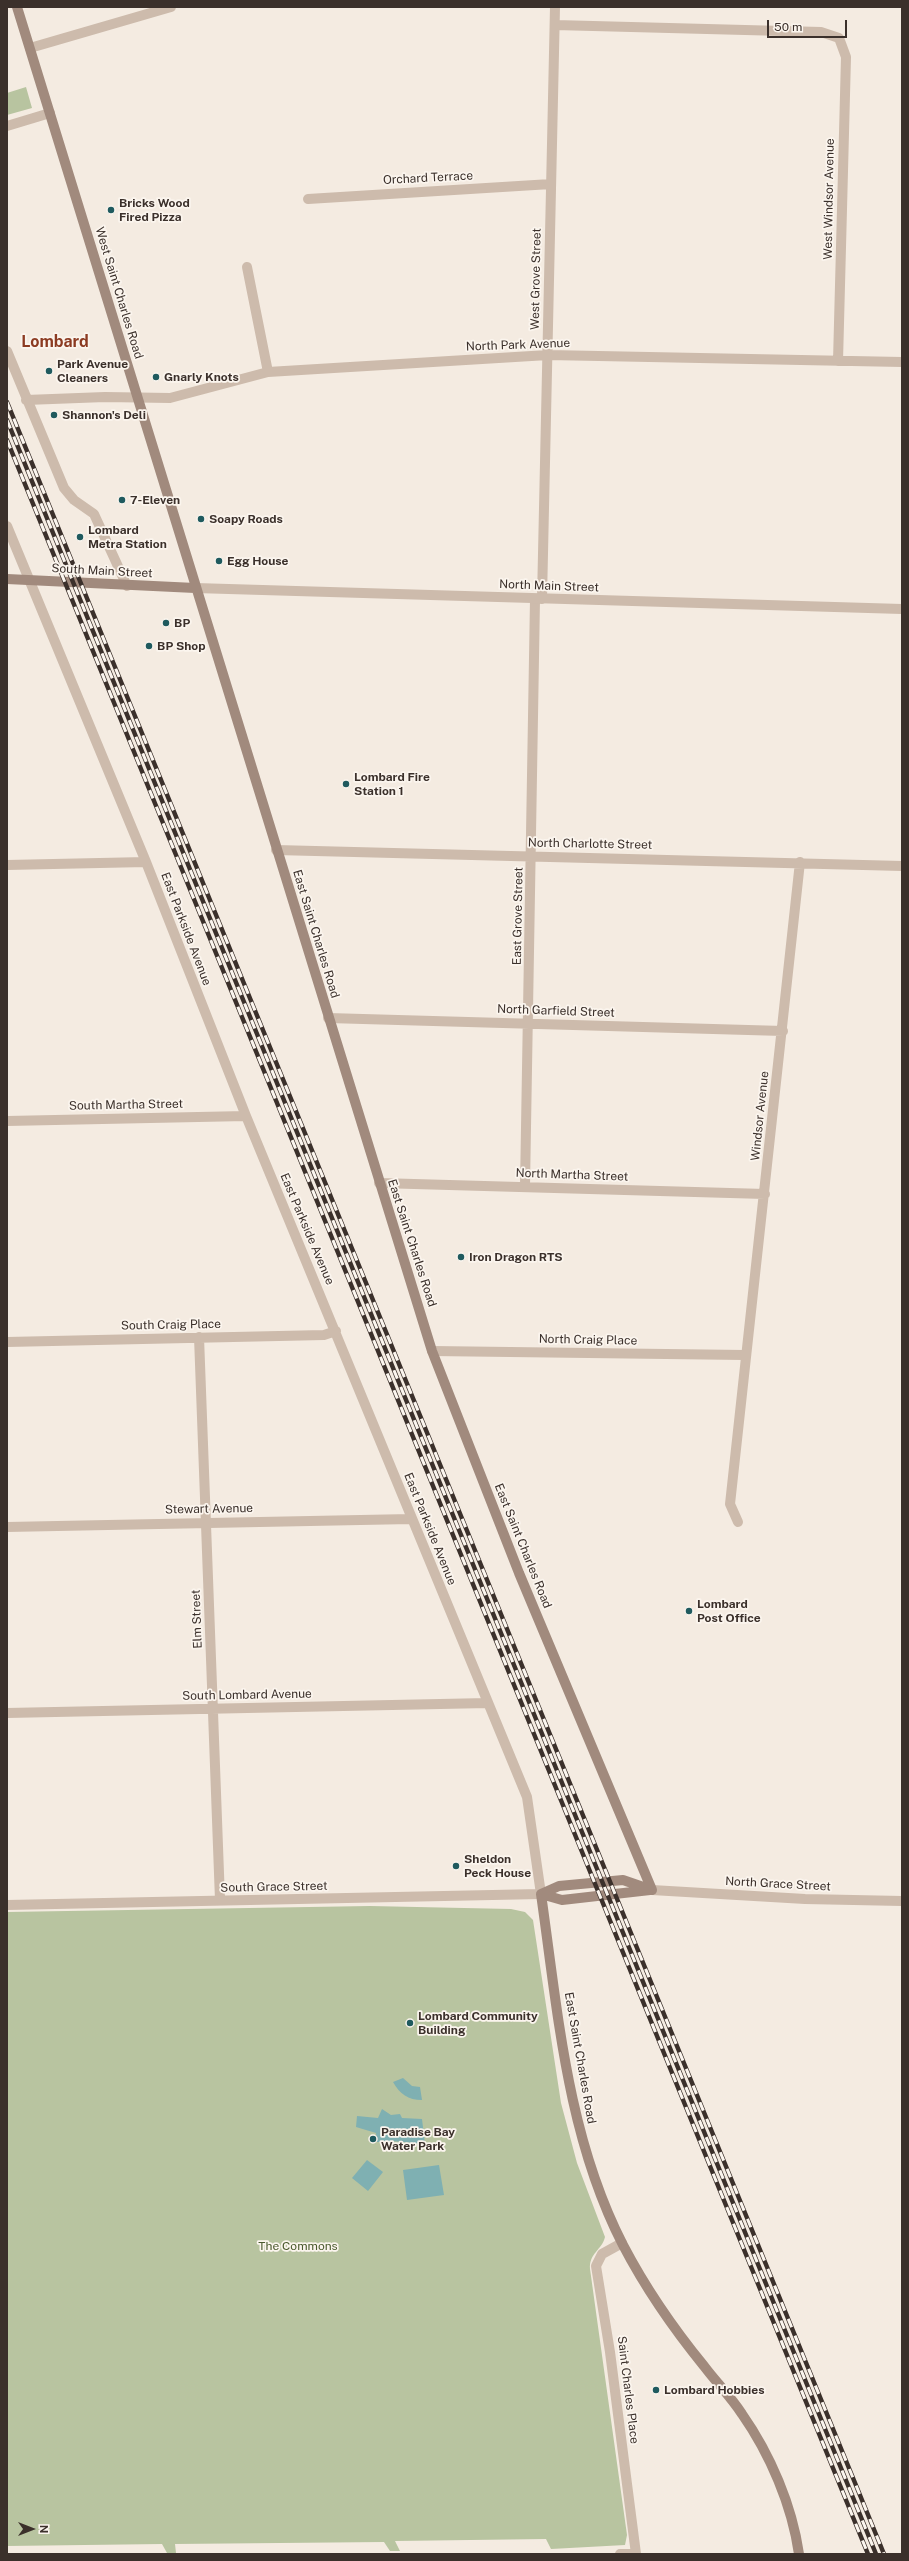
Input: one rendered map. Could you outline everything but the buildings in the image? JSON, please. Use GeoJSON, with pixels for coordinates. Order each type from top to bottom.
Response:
{"type":"FeatureCollection","features":[{"type":"Feature","properties":{"kind":"main road","name":"West Saint Charles Road"},"geometry":{"type":"LineString","coordinates":[[17,7],[138,397],[195,588]]}},
{"type":"Feature","properties":{"kind":"main road","name":"South Main Street"},"geometry":{"type":"LineString","coordinates":[[7,580],[195,588]]}},
{"type":"Feature","properties":{"kind":"main road","name":"East Saint Charles Road"},"geometry":{"type":"LineString","coordinates":[[195,588],[432,1351],[519,1573],[652,1890]]}},
{"type":"Feature","properties":{"kind":"main road","name":"North Grace Street"},"geometry":{"type":"LineString","coordinates":[[541,1894],[560,1886],[623,1880],[652,1890]]}},
{"type":"Feature","properties":{"kind":"main road","name":"North Grace Street"},"geometry":{"type":"LineString","coordinates":[[541,1894],[562,1900],[652,1890]]}},
{"type":"Feature","properties":{"kind":"main road","name":"East Saint Charles Road"},"geometry":{"type":"LineString","coordinates":[[541,1894],[572,2098],[589,2162],[622,2243],[656,2302],[742,2414],[761,2445],[785,2500],[800,2554]]}},
{"type":"Feature","properties":{"kind":"street"},"geometry":{"type":"LineString","coordinates":[[30,48],[171,7]]}},
{"type":"Feature","properties":{"kind":"street","name":"West Grove Street"},"geometry":{"type":"LineString","coordinates":[[538,599],[548,356],[555,7]]}},
{"type":"Feature","properties":{"kind":"street","name":"West Windsor Avenue"},"geometry":{"type":"LineString","coordinates":[[555,25],[821,32],[839,38],[846,57],[838,361]]}},
{"type":"Feature","properties":{"kind":"street"},"geometry":{"type":"LineString","coordinates":[[7,126],[50,113]]}},
{"type":"Feature","properties":{"kind":"street","name":"Orchard Terrace"},"geometry":{"type":"LineString","coordinates":[[308,198],[551,184]]}},
{"type":"Feature","properties":{"kind":"street"},"geometry":{"type":"LineString","coordinates":[[246,267],[268,372]]}},
{"type":"Feature","properties":{"kind":"street"},"geometry":{"type":"LineString","coordinates":[[7,351],[26,400],[64,488],[74,500],[94,514],[101,524],[127,586]]}},
{"type":"Feature","properties":{"kind":"street","name":"North Park Avenue"},"geometry":{"type":"LineString","coordinates":[[26,400],[138,397],[170,398],[268,372],[548,356],[902,362]]}},
{"type":"Feature","properties":{"kind":"street","name":"East Parkside Avenue"},"geometry":{"type":"LineString","coordinates":[[7,526],[146,862],[246,1116],[527,1797],[541,1894]]}},
{"type":"Feature","properties":{"kind":"street","name":"North Main Street"},"geometry":{"type":"LineString","coordinates":[[195,588],[902,609]]}},
{"type":"Feature","properties":{"kind":"street","name":"East Grove Street"},"geometry":{"type":"LineString","coordinates":[[525,1186],[538,599]]}},
{"type":"Feature","properties":{"kind":"street","name":"North Charlotte Street"},"geometry":{"type":"LineString","coordinates":[[276,850],[532,855],[902,866]]}},
{"type":"Feature","properties":{"kind":"street"},"geometry":{"type":"LineString","coordinates":[[7,866],[146,862]]}},
{"type":"Feature","properties":{"kind":"street","name":"Windsor Avenue"},"geometry":{"type":"LineString","coordinates":[[738,1522],[730,1504],[742,1372],[765,1194],[800,862]]}},
{"type":"Feature","properties":{"kind":"street","name":"North Garfield Street"},"geometry":{"type":"LineString","coordinates":[[328,1018],[783,1030]]}},
{"type":"Feature","properties":{"kind":"street","name":"South Martha Street"},"geometry":{"type":"LineString","coordinates":[[7,1121],[246,1116]]}},
{"type":"Feature","properties":{"kind":"street","name":"North Martha Street"},"geometry":{"type":"LineString","coordinates":[[379,1183],[765,1194]]}},
{"type":"Feature","properties":{"kind":"street","name":"South Craig Place"},"geometry":{"type":"LineString","coordinates":[[7,1342],[324,1335],[336,1331]]}},
{"type":"Feature","properties":{"kind":"street","name":"Elm Street"},"geometry":{"type":"LineString","coordinates":[[199,1337],[220,1900]]}},
{"type":"Feature","properties":{"kind":"street","name":"North Craig Place"},"geometry":{"type":"LineString","coordinates":[[432,1351],[744,1356]]}},
{"type":"Feature","properties":{"kind":"street","name":"Stewart Avenue"},"geometry":{"type":"LineString","coordinates":[[7,1527],[411,1519]]}},
{"type":"Feature","properties":{"kind":"street","name":"South Lombard Avenue"},"geometry":{"type":"LineString","coordinates":[[7,1713],[488,1703]]}},
{"type":"Feature","properties":{"kind":"street","name":"North Grace Street"},"geometry":{"type":"LineString","coordinates":[[652,1890],[805,1899],[902,1902]]}},
{"type":"Feature","properties":{"kind":"street","name":"South Grace Street"},"geometry":{"type":"LineString","coordinates":[[7,1905],[541,1894]]}},
{"type":"Feature","properties":{"kind":"street","name":"Saint Charles Place"},"geometry":{"type":"LineString","coordinates":[[622,2243],[602,2254],[596,2266],[610,2352],[636,2554]]}},
{"type":"Feature","properties":{"kind":"street"},"geometry":{"type":"LineString","coordinates":[[620,2554],[636,2554]]}},
{"type":"Feature","properties":{"kind":"green space"},"geometry":{"type":"Polygon","coordinates":[[[26,87],[32,108],[7,115],[7,93],[26,87]]]}},
{"type":"Feature","properties":{"kind":"green space","name":"The Commons"},"geometry":{"type":"Polygon","coordinates":[[[370,1906],[511,1909],[525,1912],[533,1920],[561,2103],[577,2163],[605,2237],[592,2259],[590,2269],[627,2535],[625,2545],[551,2549],[546,2539],[395,2541],[400,2551],[390,2551],[384,2542],[175,2544],[176,2553],[167,2553],[162,2544],[7,2546],[7,1912],[370,1906]]]}},
{"type":"Feature","properties":{"kind":"water"},"geometry":{"type":"Polygon","coordinates":[[[403,2078],[412,2086],[420,2087],[422,2100],[405,2096],[399,2090],[393,2082],[403,2078]]]}},
{"type":"Feature","properties":{"kind":"water"},"geometry":{"type":"Polygon","coordinates":[[[382,2109],[391,2115],[400,2114],[402,2118],[422,2119],[425,2144],[392,2141],[393,2148],[387,2151],[383,2148],[384,2142],[377,2142],[376,2133],[356,2127],[357,2116],[378,2118],[382,2109]]]}},
{"type":"Feature","properties":{"kind":"water"},"geometry":{"type":"Polygon","coordinates":[[[367,2160],[383,2172],[368,2191],[352,2178],[367,2160]]]}},
{"type":"Feature","properties":{"kind":"water"},"geometry":{"type":"Polygon","coordinates":[[[439,2165],[444,2195],[407,2200],[403,2170],[439,2165]]]}},
{"type":"Feature","properties":{"kind":"railway"},"geometry":{"type":"LineString","coordinates":[[7,402],[884,2554]]}},
{"type":"Feature","properties":{"kind":"railway"},"geometry":{"type":"LineString","coordinates":[[7,420],[876,2554]]}},
{"type":"Feature","properties":{"kind":"railway"},"geometry":{"type":"LineString","coordinates":[[7,440],[868,2554]]}},
{"type":"Feature","properties":{"kind":"place","name":"Bricks Wood Fired Pizza"},"geometry":{"type":"Point","coordinates":[111,210]}},
{"type":"Feature","properties":{"kind":"place","name":"Park Avenue Cleaners"},"geometry":{"type":"Point","coordinates":[49,371]}},
{"type":"Feature","properties":{"kind":"place","name":"Gnarly Knots"},"geometry":{"type":"Point","coordinates":[156,377]}},
{"type":"Feature","properties":{"kind":"place","name":"Shannon's Deli"},"geometry":{"type":"Point","coordinates":[54,415]}},
{"type":"Feature","properties":{"kind":"place","name":"7-Eleven"},"geometry":{"type":"Point","coordinates":[122,500]}},
{"type":"Feature","properties":{"kind":"place","name":"Soapy Roads"},"geometry":{"type":"Point","coordinates":[201,519]}},
{"type":"Feature","properties":{"kind":"place","name":"Lombard Metra Station"},"geometry":{"type":"Point","coordinates":[80,537]}},
{"type":"Feature","properties":{"kind":"place","name":"Egg House"},"geometry":{"type":"Point","coordinates":[219,561]}},
{"type":"Feature","properties":{"kind":"place","name":"BP"},"geometry":{"type":"Point","coordinates":[166,623]}},
{"type":"Feature","properties":{"kind":"place","name":"BP Shop"},"geometry":{"type":"Point","coordinates":[149,646]}},
{"type":"Feature","properties":{"kind":"place","name":"Lombard Fire Station 1"},"geometry":{"type":"Point","coordinates":[346,784]}},
{"type":"Feature","properties":{"kind":"place","name":"Iron Dragon RTS"},"geometry":{"type":"Point","coordinates":[461,1257]}},
{"type":"Feature","properties":{"kind":"place","name":"Lombard Post Office"},"geometry":{"type":"Point","coordinates":[689,1611]}},
{"type":"Feature","properties":{"kind":"place","name":"Sheldon Peck House"},"geometry":{"type":"Point","coordinates":[456,1866]}},
{"type":"Feature","properties":{"kind":"place","name":"Lombard Community Building"},"geometry":{"type":"Point","coordinates":[410,2023]}},
{"type":"Feature","properties":{"kind":"place","name":"Paradise Bay Water Park"},"geometry":{"type":"Point","coordinates":[373,2139]}},
{"type":"Feature","properties":{"kind":"place","name":"Lombard Hobbies"},"geometry":{"type":"Point","coordinates":[656,2390]}},
{"type":"Feature","properties":{"kind":"district","name":"Lombard"},"geometry":{"type":"Point","coordinates":[55,342]}}]}
